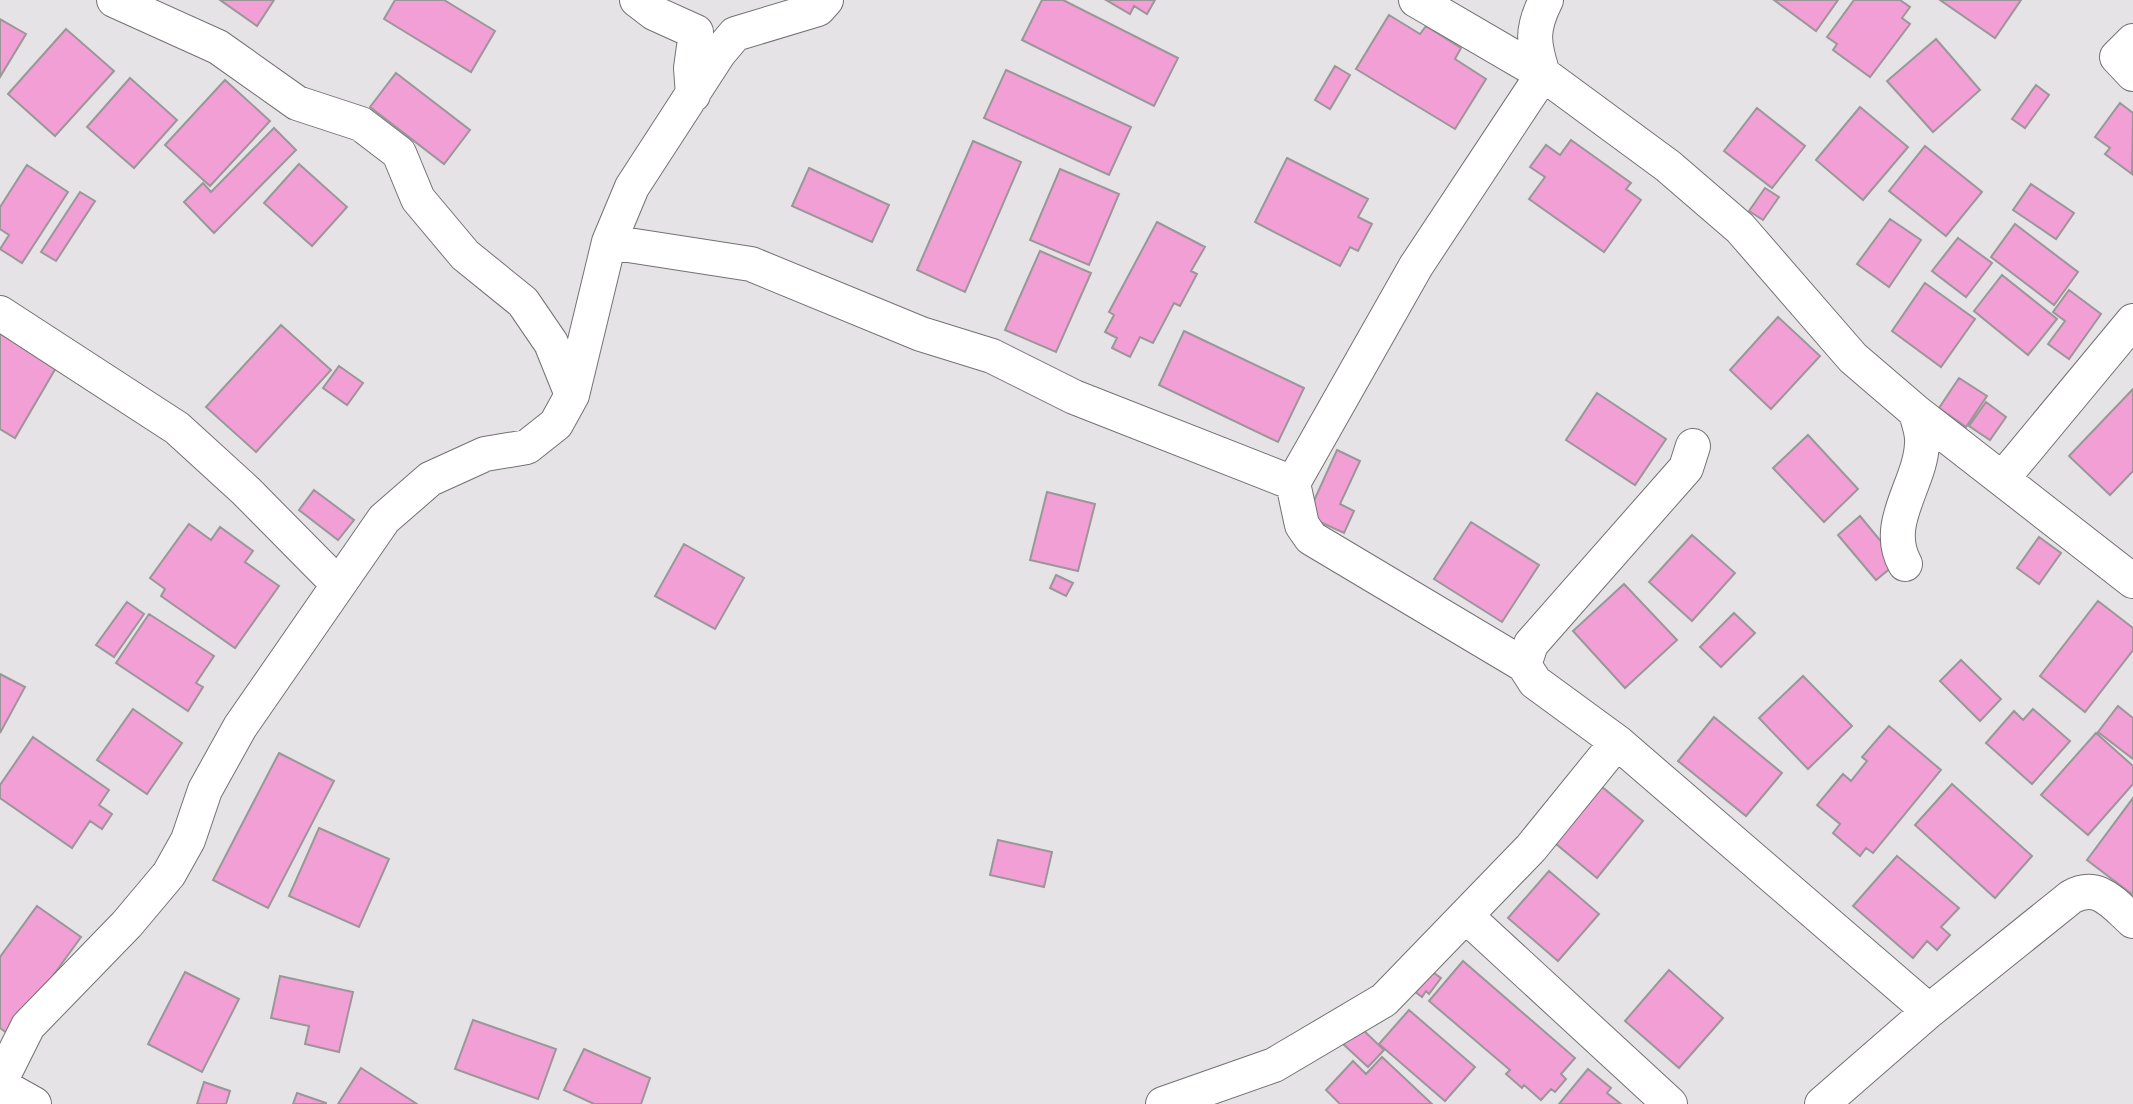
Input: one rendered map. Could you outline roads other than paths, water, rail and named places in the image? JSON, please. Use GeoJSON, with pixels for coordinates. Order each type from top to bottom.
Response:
{"type":"FeatureCollection","features":[{"type":"Feature","properties":{"kind":"street"},"geometry":{"type":"LineString","coordinates":[[114,0],[218,47],[297,103],[361,124],[399,153],[418,199],[465,255],[523,302],[551,343],[572,395]]}},
{"type":"Feature","properties":{"kind":"street"},"geometry":{"type":"LineString","coordinates":[[637,0],[654,13],[696,32],[691,68],[693,95]]}},
{"type":"Feature","properties":{"kind":"street"},"geometry":{"type":"LineString","coordinates":[[34,1104],[0,1084],[28,1026],[127,924],[169,874],[188,840],[205,790],[240,727],[337,583],[384,519],[430,479],[485,454],[527,447],[556,424],[572,395],[609,242],[632,187],[735,34],[818,9],[826,0]]}},
{"type":"Feature","properties":{"kind":"street"},"geometry":{"type":"LineString","coordinates":[[1416,0],[1543,74],[1668,166],[1740,228],[1853,358],[1916,412],[2133,581]]}},
{"type":"Feature","properties":{"kind":"street"},"geometry":{"type":"LineString","coordinates":[[1543,74],[1535,49],[1535,24],[1546,0]]}},
{"type":"Feature","properties":{"kind":"street"},"geometry":{"type":"LineString","coordinates":[[2133,41],[2117,57],[2133,74]]}},
{"type":"Feature","properties":{"kind":"street"},"geometry":{"type":"LineString","coordinates":[[1543,74],[1416,266],[1293,483],[1302,525],[1311,538],[1524,665],[1535,682],[1617,742],[1929,1011]]}},
{"type":"Feature","properties":{"kind":"street"},"geometry":{"type":"LineString","coordinates":[[609,242],[751,264],[921,334],[992,356],[1074,397],[1293,483]]}},
{"type":"Feature","properties":{"kind":"street"},"geometry":{"type":"LineString","coordinates":[[0,313],[177,428],[246,491],[337,583]]}},
{"type":"Feature","properties":{"kind":"street"},"geometry":{"type":"LineString","coordinates":[[2002,479],[2133,321]]}},
{"type":"Feature","properties":{"kind":"street"},"geometry":{"type":"LineString","coordinates":[[1905,564],[1897,550],[1901,513],[1923,443],[1916,412]]}},
{"type":"Feature","properties":{"kind":"street"},"geometry":{"type":"LineString","coordinates":[[1524,665],[1531,644],[1686,468],[1693,446]]}},
{"type":"Feature","properties":{"kind":"street"},"geometry":{"type":"LineString","coordinates":[[1163,1104],[1274,1065],[1384,1000],[1531,848],[1617,742]]}},
{"type":"Feature","properties":{"kind":"street"},"geometry":{"type":"LineString","coordinates":[[1822,1104],[1929,1011],[2084,890],[2102,893],[2133,921]]}},
{"type":"Feature","properties":{"kind":"street"},"geometry":{"type":"LineString","coordinates":[[1466,916],[1670,1104]]}}]}
